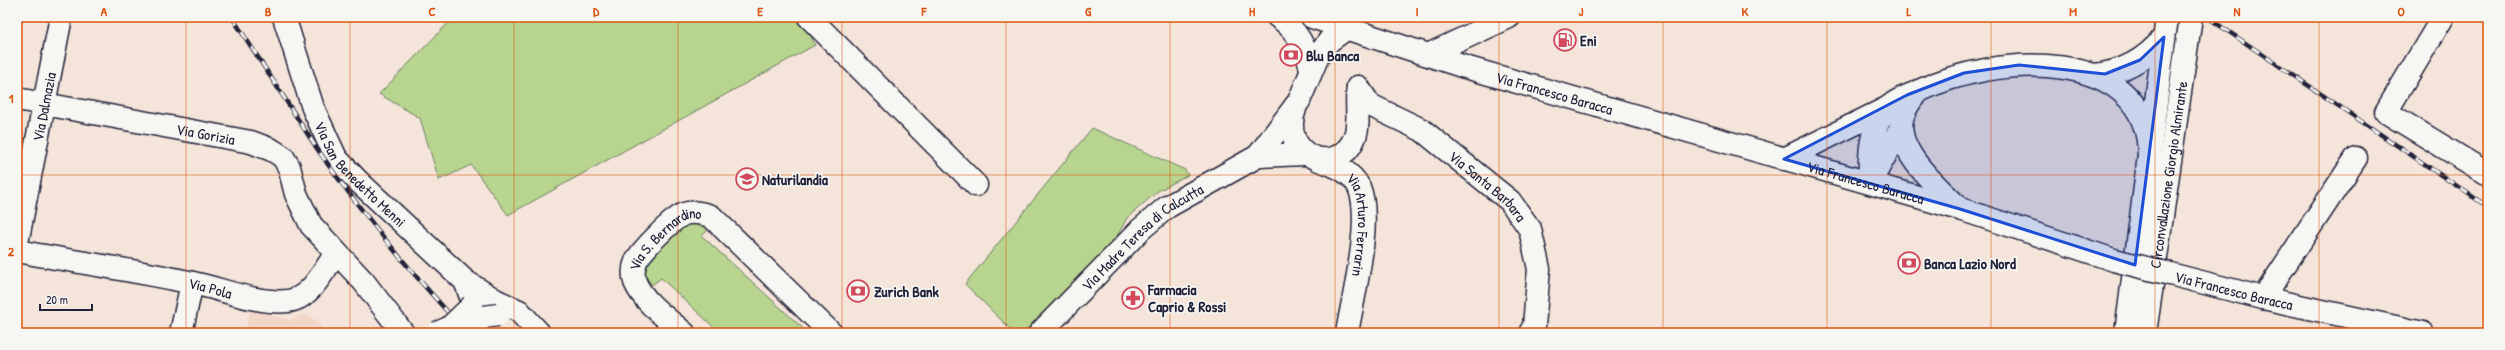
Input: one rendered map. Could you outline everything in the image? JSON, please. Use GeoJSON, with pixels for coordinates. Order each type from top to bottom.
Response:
{"type":"FeatureCollection","features":[{"type":"Feature","properties":{"kind":"main road","name":"Via Dalmazia"},"geometry":{"type":"LineString","coordinates":[[17,243],[61,17]]}},
{"type":"Feature","properties":{"kind":"main road","name":"Via San Benedetto Menni"},"geometry":{"type":"LineString","coordinates":[[284,17],[313,108],[336,158],[358,181],[465,282]]}},
{"type":"Feature","properties":{"kind":"main road"},"geometry":{"type":"LineString","coordinates":[[809,17],[976,185]]}},
{"type":"Feature","properties":{"kind":"main road"},"geometry":{"type":"LineString","coordinates":[[1278,17],[1298,35],[1312,69]]}},
{"type":"Feature","properties":{"kind":"main road","name":"Via Francesco Baracca"},"geometry":{"type":"LineString","coordinates":[[1312,17],[1428,55],[1960,209],[2114,260],[2263,298],[2362,326],[2409,332]]}},
{"type":"Feature","properties":{"kind":"main road"},"geometry":{"type":"LineString","coordinates":[[1428,55],[1509,17]]}},
{"type":"Feature","properties":{"kind":"main road","name":"Circonvallazione Giorgio Almirante"},"geometry":{"type":"LineString","coordinates":[[2145,333],[2191,17]]}},
{"type":"Feature","properties":{"kind":"main road"},"geometry":{"type":"LineString","coordinates":[[2443,17],[2386,112],[2488,174]]}},
{"type":"Feature","properties":{"kind":"main road"},"geometry":{"type":"LineString","coordinates":[[2092,75],[2104,74],[2129,67],[2149,54],[2166,27]]}},
{"type":"Feature","properties":{"kind":"main road","name":"Circonvallazione Giorgio Almirante"},"geometry":{"type":"LineString","coordinates":[[2126,333],[2166,27]]}},
{"type":"Feature","properties":{"kind":"main road"},"geometry":{"type":"LineString","coordinates":[[1258,156],[1295,108],[1307,86],[1312,69],[1325,46],[1342,30],[1347,28]]}},
{"type":"Feature","properties":{"kind":"main road"},"geometry":{"type":"LineString","coordinates":[[1784,159],[1890,106],[1907,95],[1964,73],[2018,65],[2048,66],[2092,75],[2121,90],[2137,108],[2147,131],[2149,158]]}},
{"type":"Feature","properties":{"kind":"main road","name":"Via Santa Barbara"},"geometry":{"type":"LineString","coordinates":[[1312,157],[1341,154],[1353,140],[1357,132],[1356,105],[1358,87],[1370,105],[1422,130],[1510,201],[1530,229],[1539,269],[1534,326],[1530,333]]}},
{"type":"Feature","properties":{"kind":"main road"},"geometry":{"type":"LineString","coordinates":[[1870,182],[1901,128],[1905,110],[1917,92]]}},
{"type":"Feature","properties":{"kind":"main road","name":"Via Gorizia"},"geometry":{"type":"LineString","coordinates":[[17,99],[251,142],[272,150],[283,158],[289,167],[296,194],[311,224],[407,332]]}},
{"type":"Feature","properties":{"kind":"main road"},"geometry":{"type":"LineString","coordinates":[[1870,182],[1869,158],[1872,138],[1877,125],[1890,106]]}},
{"type":"Feature","properties":{"kind":"main road"},"geometry":{"type":"LineString","coordinates":[[1295,108],[1291,128],[1297,146],[1312,157]]}},
{"type":"Feature","properties":{"kind":"main road"},"geometry":{"type":"LineString","coordinates":[[1901,128],[1904,144],[1914,159],[1960,209]]}},
{"type":"Feature","properties":{"kind":"main road"},"geometry":{"type":"LineString","coordinates":[[1258,156],[1312,157]]}},
{"type":"Feature","properties":{"kind":"main road","name":"Via Madre Teresa di Calcutta"},"geometry":{"type":"LineString","coordinates":[[1040,333],[1141,229],[1168,207],[1258,156]]}},
{"type":"Feature","properties":{"kind":"main road","name":"Via Arturo Ferrarin"},"geometry":{"type":"LineString","coordinates":[[1312,157],[1347,173],[1358,187],[1364,217],[1347,333]]}},
{"type":"Feature","properties":{"kind":"main road"},"geometry":{"type":"LineString","coordinates":[[2263,298],[2356,158]]}},
{"type":"Feature","properties":{"kind":"main road","name":"Via S. Bernardino"},"geometry":{"type":"LineString","coordinates":[[684,333],[643,295],[636,282],[633,271],[637,260],[673,220],[684,214],[697,212],[711,216],[831,333]]}},
{"type":"Feature","properties":{"kind":"main road","name":"Via Pola"},"geometry":{"type":"LineString","coordinates":[[17,251],[192,282],[249,296],[288,301],[300,297],[310,288],[336,253]]}},
{"type":"Feature","properties":{"kind":"main road"},"geometry":{"type":"LineString","coordinates":[[181,333],[192,282]]}},
{"type":"Feature","properties":{"kind":"main road"},"geometry":{"type":"LineString","coordinates":[[465,282],[472,306],[468,330]]}},
{"type":"Feature","properties":{"kind":"main road"},"geometry":{"type":"LineString","coordinates":[[465,282],[497,308]]}},
{"type":"Feature","properties":{"kind":"main road"},"geometry":{"type":"LineString","coordinates":[[432,333],[437,333],[450,328],[477,302],[485,300],[539,332]]}},
{"type":"Feature","properties":{"kind":"main road"},"geometry":{"type":"LineString","coordinates":[[468,330],[497,308]]}},
{"type":"Feature","properties":{"kind":"highlighted area"},"geometry":{"type":"Polygon","coordinates":[[[2164,37],[2135,265],[1960,209],[1784,159],[1907,95],[1964,73],[2019,65],[2105,74],[2140,60],[2164,37]]]}},
{"type":"Feature","properties":{"kind":"shaded area"},"geometry":{"type":"Polygon","coordinates":[[[250,310],[290,320],[303,314],[318,321],[326,333],[245,333],[250,310]]]}},
{"type":"Feature","properties":{"kind":"green space"},"geometry":{"type":"Polygon","coordinates":[[[454,17],[802,17],[815,45],[508,215],[471,165],[439,180],[420,118],[379,94],[454,17]]]}},
{"type":"Feature","properties":{"kind":"green space"},"geometry":{"type":"Polygon","coordinates":[[[1092,128],[1185,170],[1188,175],[1158,191],[1127,218],[1115,240],[1023,333],[1014,333],[965,284],[1092,128]]]}},
{"type":"Feature","properties":{"kind":"green space"},"geometry":{"type":"Polygon","coordinates":[[[687,222],[704,225],[709,229],[702,236],[808,333],[720,333],[661,278],[652,285],[645,275],[647,261],[687,222]]]}},
{"type":"Feature","properties":{"kind":"railway"},"geometry":{"type":"LineString","coordinates":[[232,17],[333,172],[369,220],[407,266],[467,333]]}},
{"type":"Feature","properties":{"kind":"railway"},"geometry":{"type":"LineString","coordinates":[[2207,17],[2488,207]]}},
{"type":"Feature","properties":{"kind":"place","name":"Eni"},"geometry":{"type":"Point","coordinates":[1565,40]}},
{"type":"Feature","properties":{"kind":"place","name":"Blu Banca"},"geometry":{"type":"Point","coordinates":[1291,55]}},
{"type":"Feature","properties":{"kind":"place","name":"Naturilandia"},"geometry":{"type":"Point","coordinates":[747,179]}},
{"type":"Feature","properties":{"kind":"place","name":"Banca Lazio Nord"},"geometry":{"type":"Point","coordinates":[1909,263]}},
{"type":"Feature","properties":{"kind":"place","name":"Zurich Bank"},"geometry":{"type":"Point","coordinates":[858,291]}},
{"type":"Feature","properties":{"kind":"place","name":"Farmacia Caprio & Rossi"},"geometry":{"type":"Point","coordinates":[1133,298]}}]}
